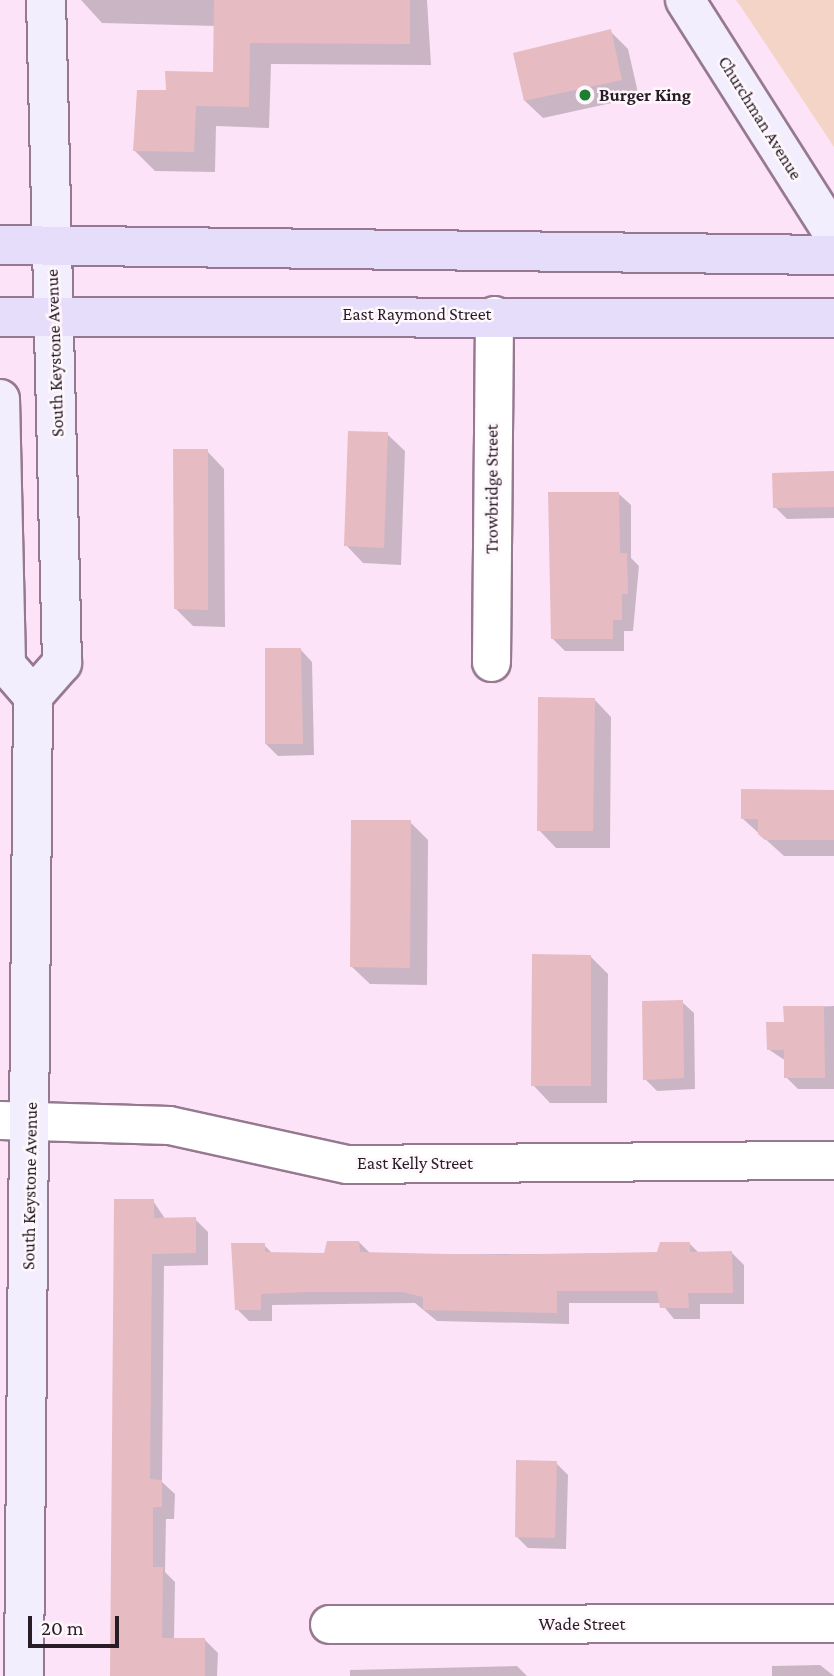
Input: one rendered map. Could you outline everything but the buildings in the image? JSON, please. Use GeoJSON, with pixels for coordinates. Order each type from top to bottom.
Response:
{"type":"FeatureCollection","features":[{"type":"Feature","properties":{"kind":"main road","name":"South Keystone Avenue"},"geometry":{"type":"LineString","coordinates":[[24,1676],[15,1120],[33,696],[61,663],[46,0]]}},
{"type":"Feature","properties":{"kind":"main road","name":"Churchman Avenue"},"geometry":{"type":"LineString","coordinates":[[685,0],[834,236]]}},
{"type":"Feature","properties":{"kind":"main road"},"geometry":{"type":"LineString","coordinates":[[0,245],[834,255]]}},
{"type":"Feature","properties":{"kind":"main road","name":"East Raymond Street"},"geometry":{"type":"LineString","coordinates":[[0,317],[54,314],[834,318]]}},
{"type":"Feature","properties":{"kind":"main road"},"geometry":{"type":"LineString","coordinates":[[0,399],[6,665],[33,696]]}},
{"type":"Feature","properties":{"kind":"street","name":"Trowbridge Street"},"geometry":{"type":"LineString","coordinates":[[491,662],[494,315]]}},
{"type":"Feature","properties":{"kind":"street","name":"East Kelly Street"},"geometry":{"type":"LineString","coordinates":[[15,1120],[169,1125],[347,1164],[834,1160]]}},
{"type":"Feature","properties":{"kind":"street","name":"Wade Street"},"geometry":{"type":"LineString","coordinates":[[329,1624],[834,1623]]}},
{"type":"Feature","properties":{"kind":"shaded area"},"geometry":{"type":"Polygon","coordinates":[[[736,0],[834,0],[834,147],[741,7],[736,0]]]}},
{"type":"Feature","properties":{"kind":"place","name":"Burger King"},"geometry":{"type":"Point","coordinates":[585,95]}}]}
